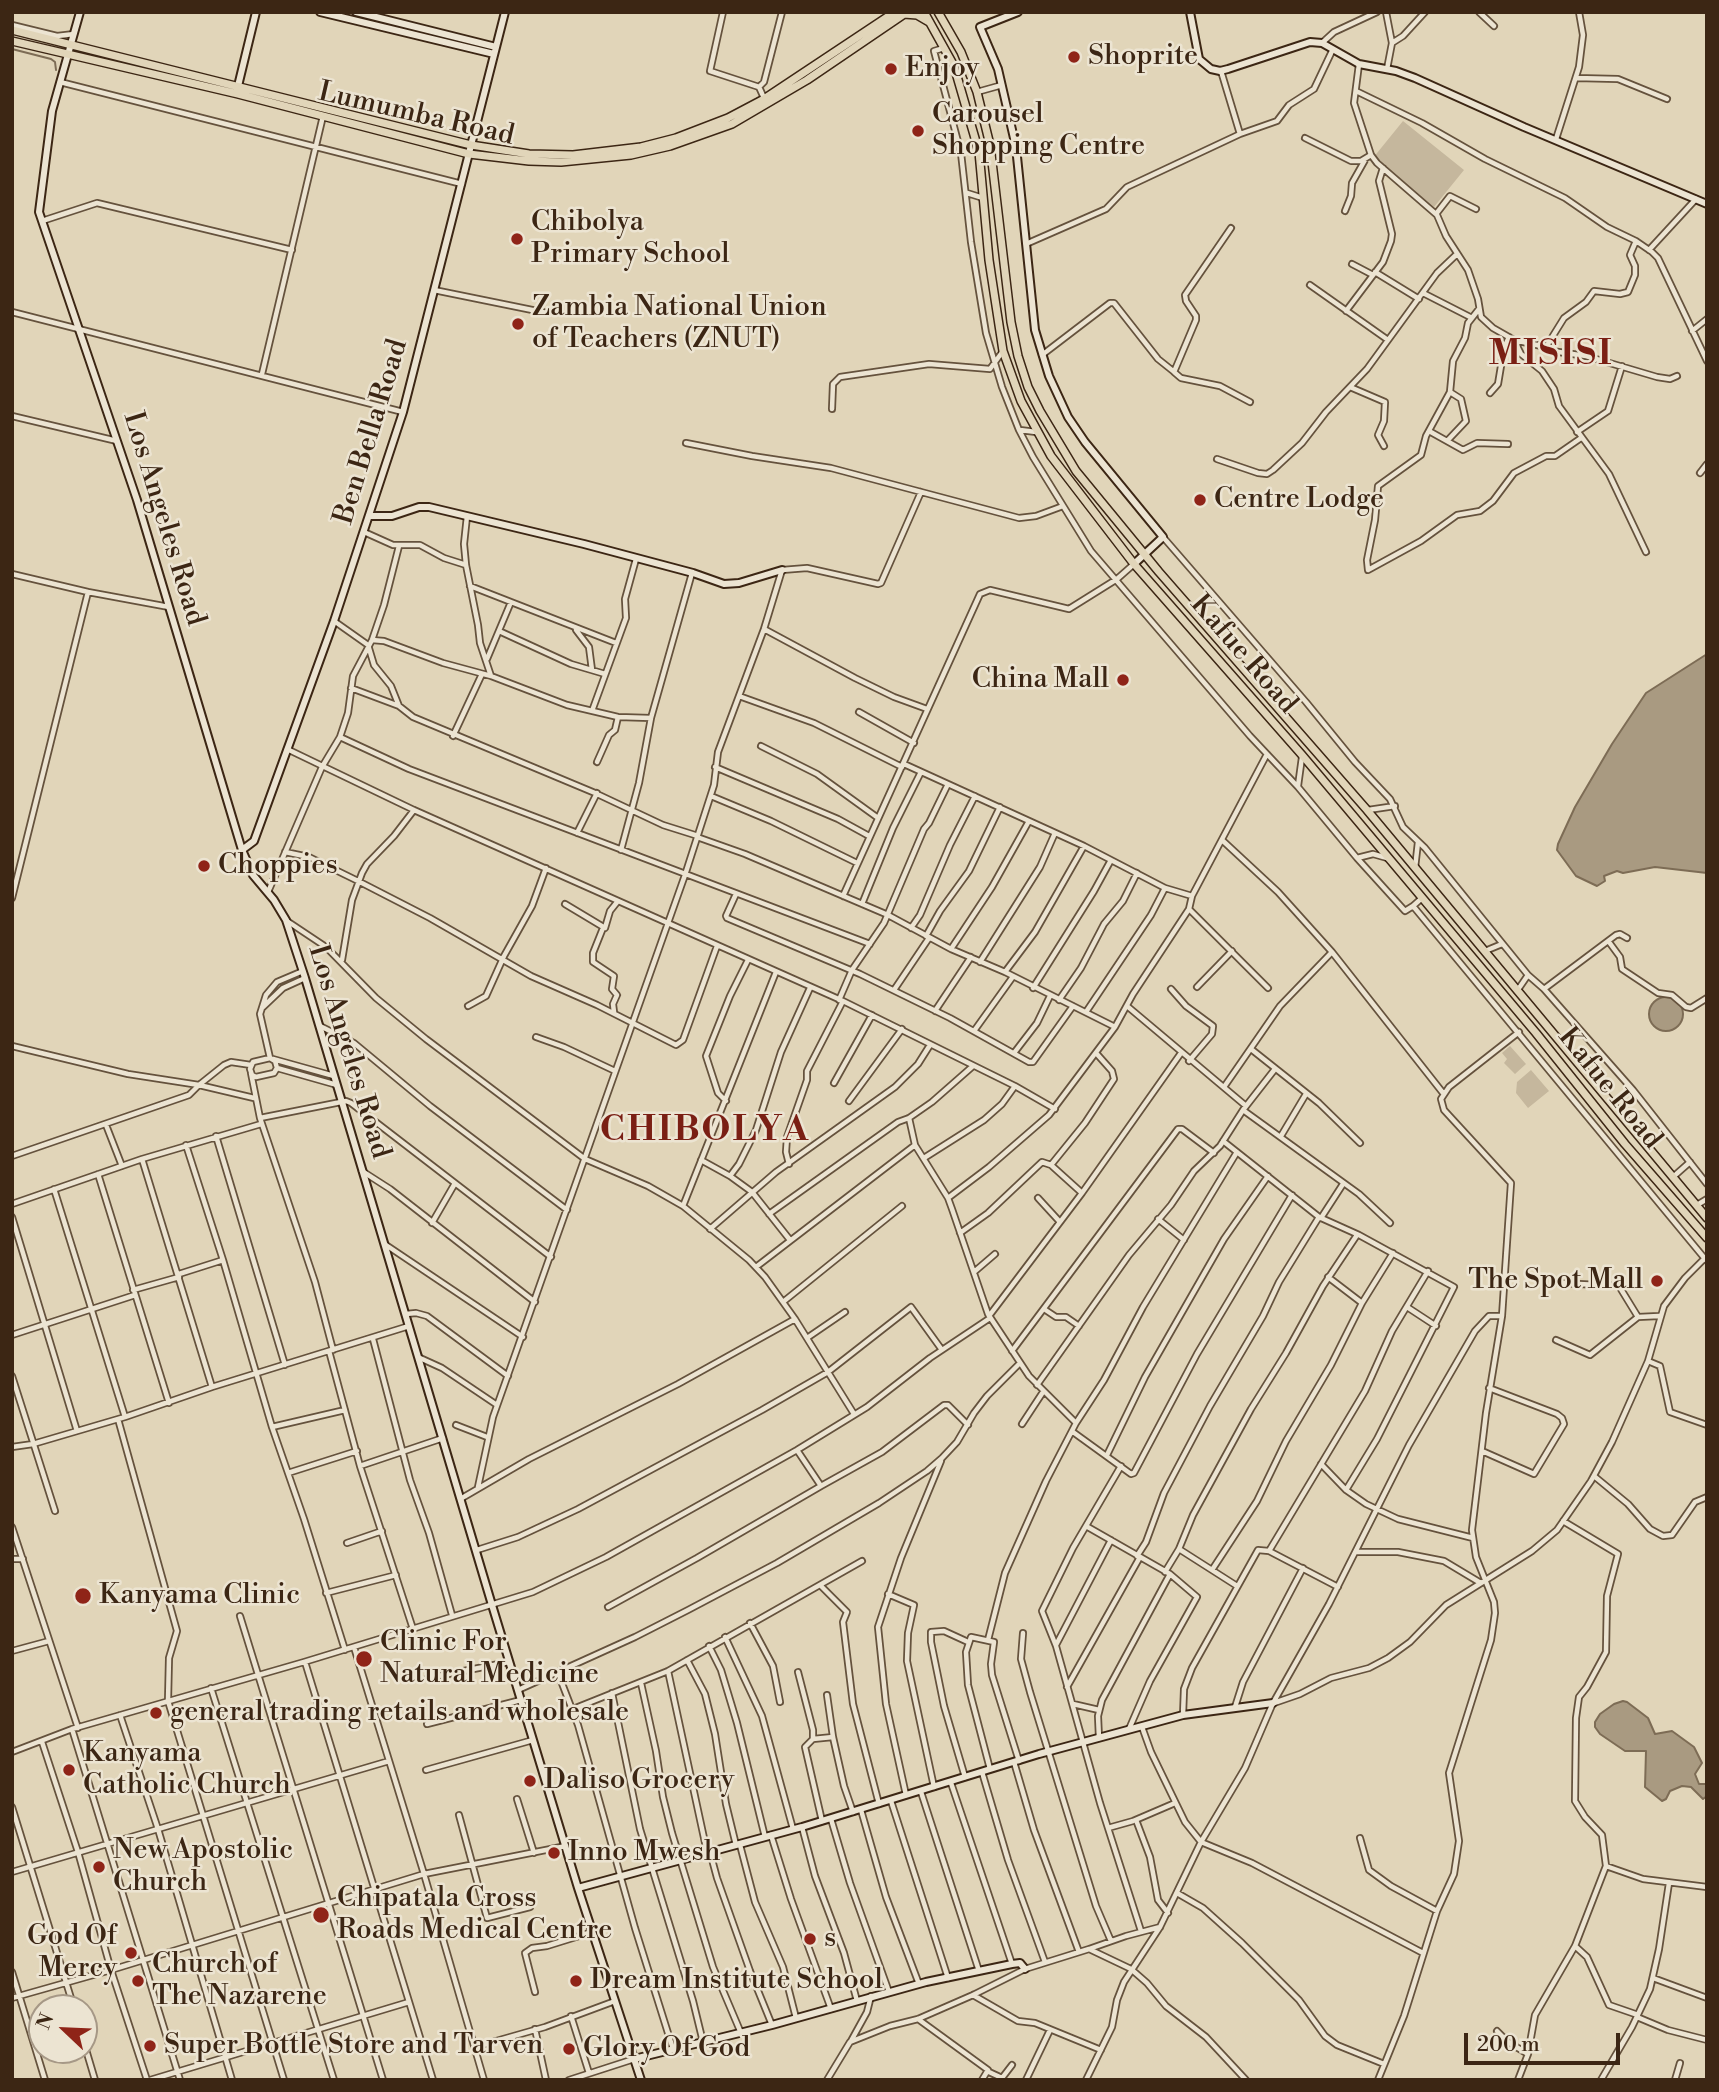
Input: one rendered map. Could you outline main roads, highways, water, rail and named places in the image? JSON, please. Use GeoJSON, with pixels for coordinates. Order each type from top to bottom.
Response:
{"type":"FeatureCollection","features":[{"type":"Feature","properties":{"kind":"main road","name":"Los Angeles Road"},"geometry":{"type":"LineString","coordinates":[[80,12],[52,111],[39,209],[42,221],[118,441],[242,850],[253,875],[286,920],[304,975],[578,1888],[640,2080]]}},
{"type":"Feature","properties":{"kind":"main road"},"geometry":{"type":"LineString","coordinates":[[238,86],[256,12]]}},
{"type":"Feature","properties":{"kind":"main road"},"geometry":{"type":"LineString","coordinates":[[320,12],[383,20]]}},
{"type":"Feature","properties":{"kind":"main road"},"geometry":{"type":"LineString","coordinates":[[356,12],[495,51]]}},
{"type":"Feature","properties":{"kind":"main road","name":"Ben Bella Road"},"geometry":{"type":"LineString","coordinates":[[242,850],[254,841],[334,621],[403,412],[505,12]]}},
{"type":"Feature","properties":{"kind":"main road","name":"Lumumba Road"},"geometry":{"type":"LineString","coordinates":[[12,30],[471,145],[529,154],[559,155],[603,153],[676,138],[766,102],[894,12]]}},
{"type":"Feature","properties":{"kind":"main road","name":"Kafue Road"},"geometry":{"type":"LineString","coordinates":[[924,12],[954,66],[972,119],[979,152],[994,299],[1003,351],[1021,401],[1036,432],[1065,478],[1134,564],[1302,755],[1536,1033],[1625,1144],[1707,1238]]}},
{"type":"Feature","properties":{"kind":"main road","name":"Kafue Road"},"geometry":{"type":"LineString","coordinates":[[938,12],[961,52],[977,92],[990,145],[1011,322],[1018,356],[1028,387],[1076,471],[1367,810],[1707,1218]]}},
{"type":"Feature","properties":{"kind":"main road"},"geometry":{"type":"LineString","coordinates":[[1018,12],[980,27],[1002,85],[1016,147],[1035,330],[1041,356],[1069,417],[1085,442],[1163,537],[1134,564]]}},
{"type":"Feature","properties":{"kind":"main road"},"geometry":{"type":"LineString","coordinates":[[1190,12],[1199,59],[1211,69],[1221,70],[1310,42],[1322,43],[1359,64],[1415,78],[1707,204]]}},
{"type":"Feature","properties":{"kind":"main road"},"geometry":{"type":"LineString","coordinates":[[906,13],[917,15],[932,25]]}},
{"type":"Feature","properties":{"kind":"main road","name":"Lumumba Road"},"geometry":{"type":"LineString","coordinates":[[12,40],[469,154],[561,162],[631,155],[697,138],[732,124],[906,13]]}},
{"type":"Feature","properties":{"kind":"main road"},"geometry":{"type":"LineString","coordinates":[[369,516],[392,516],[419,507],[467,516],[693,573],[729,585],[782,570]]}},
{"type":"Feature","properties":{"kind":"main road"},"geometry":{"type":"LineString","coordinates":[[578,1888],[880,1805],[1016,1761],[1129,1729],[1183,1715],[1273,1703]]}},
{"type":"Feature","properties":{"kind":"main road"},"geometry":{"type":"LineString","coordinates":[[634,2059],[772,2025],[919,1984],[1012,1964],[1020,1963],[1025,1969]]}},
{"type":"Feature","properties":{"kind":"waterway"},"geometry":{"type":"LineString","coordinates":[[12,49],[51,59],[55,62],[56,70]]}},
{"type":"Feature","properties":{"kind":"place","name":"Shoprite"},"geometry":{"type":"Point","coordinates":[1074,57]}},
{"type":"Feature","properties":{"kind":"place","name":"Enjoy"},"geometry":{"type":"Point","coordinates":[891,69]}},
{"type":"Feature","properties":{"kind":"place","name":"Carousel Shopping Centre"},"geometry":{"type":"Point","coordinates":[918,131]}},
{"type":"Feature","properties":{"kind":"place","name":"Chibolya Primary School"},"geometry":{"type":"Point","coordinates":[517,239]}},
{"type":"Feature","properties":{"kind":"place","name":"Zambia National Union of Teachers (ZNUT)"},"geometry":{"type":"Point","coordinates":[518,324]}},
{"type":"Feature","properties":{"kind":"place","name":"Centre Lodge"},"geometry":{"type":"Point","coordinates":[1200,500]}},
{"type":"Feature","properties":{"kind":"place","name":"China Mall"},"geometry":{"type":"Point","coordinates":[1123,680]}},
{"type":"Feature","properties":{"kind":"place","name":"Choppies"},"geometry":{"type":"Point","coordinates":[204,866]}},
{"type":"Feature","properties":{"kind":"place","name":"The Spot Mall"},"geometry":{"type":"Point","coordinates":[1657,1281]}},
{"type":"Feature","properties":{"kind":"place","name":"Kanyama Clinic"},"geometry":{"type":"Point","coordinates":[83,1596]}},
{"type":"Feature","properties":{"kind":"place","name":"Clinic For Natural Medicine"},"geometry":{"type":"Point","coordinates":[364,1659]}},
{"type":"Feature","properties":{"kind":"place","name":"general trading retails and wholesale"},"geometry":{"type":"Point","coordinates":[156,1713]}},
{"type":"Feature","properties":{"kind":"place","name":"Kanyama Catholic Church"},"geometry":{"type":"Point","coordinates":[69,1770]}},
{"type":"Feature","properties":{"kind":"place","name":"Daliso Grocery"},"geometry":{"type":"Point","coordinates":[530,1781]}},
{"type":"Feature","properties":{"kind":"place","name":"Inno Mwesh"},"geometry":{"type":"Point","coordinates":[554,1853]}},
{"type":"Feature","properties":{"kind":"place","name":"New Apostolic Church"},"geometry":{"type":"Point","coordinates":[99,1867]}},
{"type":"Feature","properties":{"kind":"place","name":"Chipatala Cross Roads Medical Centre"},"geometry":{"type":"Point","coordinates":[321,1915]}},
{"type":"Feature","properties":{"kind":"place","name":"s"},"geometry":{"type":"Point","coordinates":[810,1939]}},
{"type":"Feature","properties":{"kind":"place","name":"God Of Mercy"},"geometry":{"type":"Point","coordinates":[131,1953]}},
{"type":"Feature","properties":{"kind":"place","name":"Church of The Nazarene"},"geometry":{"type":"Point","coordinates":[138,1981]}},
{"type":"Feature","properties":{"kind":"place","name":"Dream Institute School"},"geometry":{"type":"Point","coordinates":[576,1981]}},
{"type":"Feature","properties":{"kind":"place","name":"Super Bottle Store and Tarven"},"geometry":{"type":"Point","coordinates":[150,2046]}},
{"type":"Feature","properties":{"kind":"place","name":"Glory Of God"},"geometry":{"type":"Point","coordinates":[569,2049]}},
{"type":"Feature","properties":{"kind":"district","name":"MISISI"},"geometry":{"type":"Point","coordinates":[1551,356]}},
{"type":"Feature","properties":{"kind":"district","name":"CHIBOLYA"},"geometry":{"type":"Point","coordinates":[705,1132]}}]}
